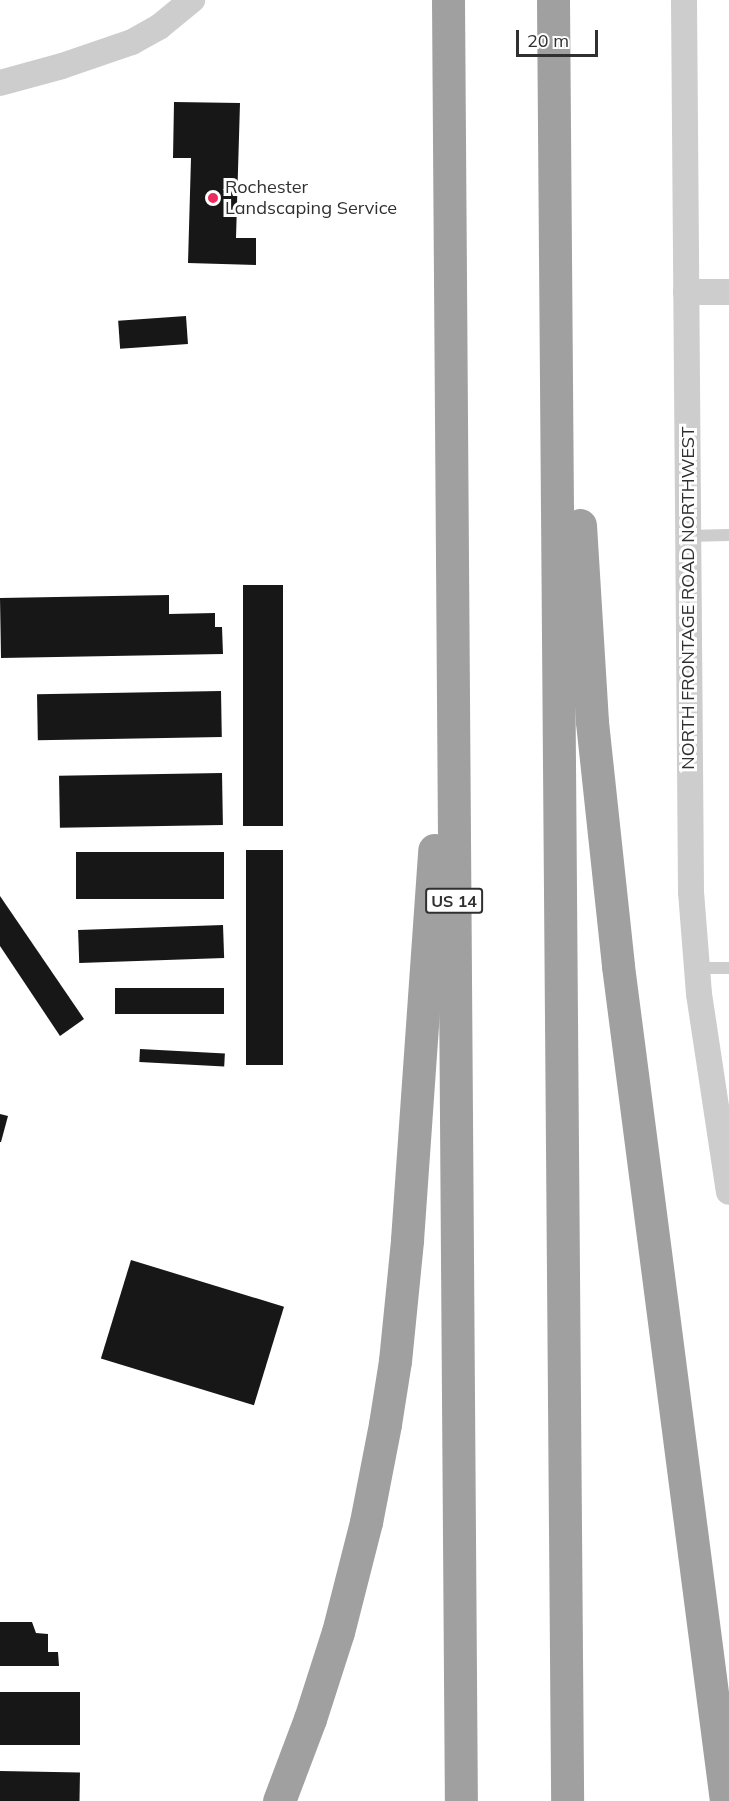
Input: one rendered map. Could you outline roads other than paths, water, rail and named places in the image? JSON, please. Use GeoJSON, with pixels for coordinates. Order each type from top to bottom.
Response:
{"type":"FeatureCollection","features":[{"type":"Feature","properties":{"kind":"highway","name":"US 14"},"geometry":{"type":"LineString","coordinates":[[448,0],[461,1801]]}},
{"type":"Feature","properties":{"kind":"highway"},"geometry":{"type":"LineString","coordinates":[[553,12],[567,1801]]}},
{"type":"Feature","properties":{"kind":"highway"},"geometry":{"type":"LineString","coordinates":[[553,12],[584,605],[600,803],[618,966],[726,1801]]}},
{"type":"Feature","properties":{"kind":"highway"},"geometry":{"type":"LineString","coordinates":[[279,1801],[310,1719],[349,1591],[374,1482],[393,1371],[407,1228],[451,597]]}},
{"type":"Feature","properties":{"kind":"street"},"geometry":{"type":"LineString","coordinates":[[0,83],[62,66],[132,42],[159,27],[192,0]]}},
{"type":"Feature","properties":{"kind":"street","name":"NORTH FRONTAGE ROAD NORTHWEST"},"geometry":{"type":"LineString","coordinates":[[684,0],[689,827],[697,968],[716,1117],[729,1192]]}},
{"type":"Feature","properties":{"kind":"street"},"geometry":{"type":"LineString","coordinates":[[686,292],[729,292]]}},
{"type":"Feature","properties":{"kind":"lane"},"geometry":{"type":"LineString","coordinates":[[687,536],[729,535]]}},
{"type":"Feature","properties":{"kind":"lane"},"geometry":{"type":"LineString","coordinates":[[697,968],[729,968]]}},
{"type":"Feature","properties":{"kind":"place","name":"Rochester Landscaping Service"},"geometry":{"type":"Point","coordinates":[213,198]}}]}
